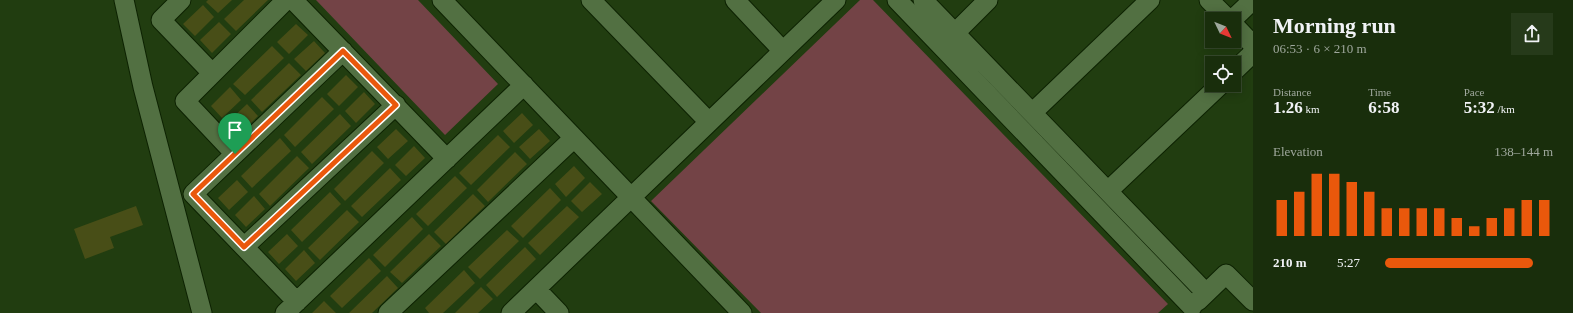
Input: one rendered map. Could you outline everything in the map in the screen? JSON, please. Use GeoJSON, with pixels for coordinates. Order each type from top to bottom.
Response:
{"type":"FeatureCollection","features":[{"type":"Feature","properties":{"kind":"street"},"geometry":{"type":"LineString","coordinates":[[124,0],[144,87],[202,313]]}},
{"type":"Feature","properties":{"kind":"street"},"geometry":{"type":"LineString","coordinates":[[181,0],[161,20],[212,73]]}},
{"type":"Feature","properties":{"kind":"street"},"geometry":{"type":"LineString","coordinates":[[235,154],[185,101],[286,0]]}},
{"type":"Feature","properties":{"kind":"street"},"geometry":{"type":"LineString","coordinates":[[293,0],[447,158]]}},
{"type":"Feature","properties":{"kind":"street"},"geometry":{"type":"LineString","coordinates":[[442,0],[742,313]]}},
{"type":"Feature","properties":{"kind":"street"},"geometry":{"type":"LineString","coordinates":[[591,0],[709,122]]}},
{"type":"Feature","properties":{"kind":"street"},"geometry":{"type":"LineString","coordinates":[[735,0],[783,50]]}},
{"type":"Feature","properties":{"kind":"street"},"geometry":{"type":"LineString","coordinates":[[511,313],[836,0]]}},
{"type":"Feature","properties":{"kind":"street"},"geometry":{"type":"LineString","coordinates":[[897,0],[1189,310],[1226,274],[1253,301]]}},
{"type":"Feature","properties":{"kind":"street"},"geometry":{"type":"LineString","coordinates":[[923,0],[1206,293]]}},
{"type":"Feature","properties":{"kind":"street"},"geometry":{"type":"LineString","coordinates":[[955,33],[988,0]]}},
{"type":"Feature","properties":{"kind":"street"},"geometry":{"type":"LineString","coordinates":[[1032,112],[1150,0]]}},
{"type":"Feature","properties":{"kind":"street"},"geometry":{"type":"LineString","coordinates":[[1209,0],[1221,12]]}},
{"type":"Feature","properties":{"kind":"street"},"geometry":{"type":"LineString","coordinates":[[1240,12],[1253,0]]}},
{"type":"Feature","properties":{"kind":"street"},"geometry":{"type":"LineString","coordinates":[[1241,33],[1253,45]]}},
{"type":"Feature","properties":{"kind":"street"},"geometry":{"type":"LineString","coordinates":[[343,51],[193,194],[244,247],[291,308],[524,85]]}},
{"type":"Feature","properties":{"kind":"street"},"geometry":{"type":"LineString","coordinates":[[1241,65],[1253,53]]}},
{"type":"Feature","properties":{"kind":"street"},"geometry":{"type":"LineString","coordinates":[[1108,191],[1213,92]]}},
{"type":"Feature","properties":{"kind":"street"},"geometry":{"type":"LineString","coordinates":[[244,247],[396,105]]}},
{"type":"Feature","properties":{"kind":"street"},"geometry":{"type":"LineString","coordinates":[[388,313],[574,138]]}},
{"type":"Feature","properties":{"kind":"street"},"geometry":{"type":"LineString","coordinates":[[536,289],[559,313]]}},
{"type":"Feature","properties":{"kind":"shaded area"},"geometry":{"type":"Polygon","coordinates":[[[316,0],[418,0],[498,84],[445,135],[316,0]]]}},
{"type":"Feature","properties":{"kind":"shaded area"},"geometry":{"type":"Polygon","coordinates":[[[860,0],[873,0],[1168,304],[1158,313],[761,313],[651,201],[860,0]]]}},
{"type":"Feature","properties":{"kind":"building"},"geometry":{"type":"Polygon","coordinates":[[[208,0],[232,0],[218,13],[206,2],[208,0]]]}},
{"type":"Feature","properties":{"kind":"building"},"geometry":{"type":"Polygon","coordinates":[[[244,0],[268,0],[236,31],[224,19],[244,0]]]}},
{"type":"Feature","properties":{"kind":"building"},"geometry":{"type":"Polygon","coordinates":[[[203,5],[214,17],[195,36],[183,24],[203,5]]]}},
{"type":"Feature","properties":{"kind":"building"},"geometry":{"type":"Polygon","coordinates":[[[219,22],[231,34],[212,53],[200,40],[219,22]]]}},
{"type":"Feature","properties":{"kind":"building"},"geometry":{"type":"Polygon","coordinates":[[[296,24],[308,35],[289,54],[277,42],[296,24]]]}},
{"type":"Feature","properties":{"kind":"building"},"geometry":{"type":"Polygon","coordinates":[[[314,41],[325,53],[306,71],[294,59],[314,41]]]}},
{"type":"Feature","properties":{"kind":"building"},"geometry":{"type":"Polygon","coordinates":[[[272,46],[284,58],[245,95],[233,84],[272,46]]]}},
{"type":"Feature","properties":{"kind":"building"},"geometry":{"type":"Polygon","coordinates":[[[289,63],[301,75],[262,112],[251,100],[289,63]]]}},
{"type":"Feature","properties":{"kind":"building"},"geometry":{"type":"Polygon","coordinates":[[[346,75],[358,87],[339,106],[327,94],[346,75]]]}},
{"type":"Feature","properties":{"kind":"building"},"geometry":{"type":"Polygon","coordinates":[[[230,87],[241,100],[222,118],[211,106],[230,87]]]}},
{"type":"Feature","properties":{"kind":"building"},"geometry":{"type":"Polygon","coordinates":[[[364,92],[375,104],[356,123],[345,111],[364,92]]]}},
{"type":"Feature","properties":{"kind":"building"},"geometry":{"type":"Polygon","coordinates":[[[322,97],[334,109],[295,147],[284,135],[322,97]]]}},
{"type":"Feature","properties":{"kind":"building"},"geometry":{"type":"Polygon","coordinates":[[[247,104],[258,116],[239,135],[228,122],[247,104]]]}},
{"type":"Feature","properties":{"kind":"building"},"geometry":{"type":"Polygon","coordinates":[[[522,113],[533,125],[514,143],[503,131],[522,113]]]}},
{"type":"Feature","properties":{"kind":"building"},"geometry":{"type":"Polygon","coordinates":[[[340,114],[351,126],[312,164],[301,152],[340,114]]]}},
{"type":"Feature","properties":{"kind":"building"},"geometry":{"type":"Polygon","coordinates":[[[396,129],[408,141],[388,159],[377,147],[396,129]]]}},
{"type":"Feature","properties":{"kind":"building"},"geometry":{"type":"Polygon","coordinates":[[[539,129],[550,141],[530,159],[519,147],[539,129]]]}},
{"type":"Feature","properties":{"kind":"building"},"geometry":{"type":"Polygon","coordinates":[[[498,135],[510,147],[471,185],[459,173],[498,135]]]}},
{"type":"Feature","properties":{"kind":"building"},"geometry":{"type":"Polygon","coordinates":[[[280,138],[291,151],[252,188],[241,176],[280,138]]]}},
{"type":"Feature","properties":{"kind":"building"},"geometry":{"type":"Polygon","coordinates":[[[414,146],[425,158],[406,176],[395,165],[414,146]]]}},
{"type":"Feature","properties":{"kind":"building"},"geometry":{"type":"Polygon","coordinates":[[[372,151],[384,163],[345,201],[334,189],[372,151]]]}},
{"type":"Feature","properties":{"kind":"building"},"geometry":{"type":"Polygon","coordinates":[[[515,152],[527,164],[488,202],[477,190],[515,152]]]}},
{"type":"Feature","properties":{"kind":"building"},"geometry":{"type":"Polygon","coordinates":[[[297,156],[309,168],[270,206],[259,194],[297,156]]]}},
{"type":"Feature","properties":{"kind":"building"},"geometry":{"type":"Polygon","coordinates":[[[574,166],[585,178],[566,197],[555,184],[574,166]]]}},
{"type":"Feature","properties":{"kind":"building"},"geometry":{"type":"Polygon","coordinates":[[[390,168],[401,180],[362,217],[351,206],[390,168]]]}},
{"type":"Feature","properties":{"kind":"building"},"geometry":{"type":"Polygon","coordinates":[[[455,176],[467,188],[428,226],[416,214],[455,176]]]}},
{"type":"Feature","properties":{"kind":"building"},"geometry":{"type":"Polygon","coordinates":[[[237,180],[248,192],[229,210],[218,198],[237,180]]]}},
{"type":"Feature","properties":{"kind":"building"},"geometry":{"type":"Polygon","coordinates":[[[590,182],[602,194],[582,212],[571,201],[590,182]]]}},
{"type":"Feature","properties":{"kind":"building"},"geometry":{"type":"Polygon","coordinates":[[[550,188],[561,200],[523,238],[511,226],[550,188]]]}},
{"type":"Feature","properties":{"kind":"building"},"geometry":{"type":"Polygon","coordinates":[[[330,192],[341,204],[302,242],[291,230],[330,192]]]}},
{"type":"Feature","properties":{"kind":"building"},"geometry":{"type":"Polygon","coordinates":[[[473,194],[485,206],[446,244],[434,232],[473,194]]]}},
{"type":"Feature","properties":{"kind":"building"},"geometry":{"type":"Polygon","coordinates":[[[254,196],[265,209],[246,227],[235,215],[254,196]]]}},
{"type":"Feature","properties":{"kind":"building"},"geometry":{"type":"Polygon","coordinates":[[[136,206],[143,225],[110,237],[114,248],[85,259],[74,229],[136,206]]]}},
{"type":"Feature","properties":{"kind":"building"},"geometry":{"type":"Polygon","coordinates":[[[567,206],[579,217],[540,255],[528,243],[567,206]]]}},
{"type":"Feature","properties":{"kind":"building"},"geometry":{"type":"Polygon","coordinates":[[[347,210],[359,222],[320,260],[308,248],[347,210]]]}},
{"type":"Feature","properties":{"kind":"building"},"geometry":{"type":"Polygon","coordinates":[[[412,217],[423,229],[385,267],[373,255],[412,217]]]}},
{"type":"Feature","properties":{"kind":"building"},"geometry":{"type":"Polygon","coordinates":[[[507,230],[519,241],[480,279],[468,267],[507,230]]]}},
{"type":"Feature","properties":{"kind":"building"},"geometry":{"type":"Polygon","coordinates":[[[287,234],[298,246],[279,264],[268,252],[287,234]]]}},
{"type":"Feature","properties":{"kind":"building"},"geometry":{"type":"Polygon","coordinates":[[[429,234],[441,246],[402,283],[390,272],[429,234]]]}},
{"type":"Feature","properties":{"kind":"building"},"geometry":{"type":"Polygon","coordinates":[[[525,247],[536,259],[497,297],[486,285],[525,247]]]}},
{"type":"Feature","properties":{"kind":"building"},"geometry":{"type":"Polygon","coordinates":[[[304,250],[315,263],[296,281],[285,269],[304,250]]]}},
{"type":"Feature","properties":{"kind":"building"},"geometry":{"type":"Polygon","coordinates":[[[369,258],[381,271],[342,308],[330,296],[369,258]]]}},
{"type":"Feature","properties":{"kind":"building"},"geometry":{"type":"Polygon","coordinates":[[[464,270],[475,283],[443,313],[429,313],[425,308],[464,270]]]}},
{"type":"Feature","properties":{"kind":"building"},"geometry":{"type":"Polygon","coordinates":[[[387,276],[398,288],[372,313],[349,313],[387,276]]]}},
{"type":"Feature","properties":{"kind":"building"},"geometry":{"type":"Polygon","coordinates":[[[481,287],[493,299],[478,313],[455,313],[481,287]]]}},
{"type":"Feature","properties":{"kind":"building"},"geometry":{"type":"Polygon","coordinates":[[[324,301],[336,313],[312,313],[324,301]]]}},
{"type":"Feature","properties":{"kind":"route"},"geometry":{"type":"LineString","coordinates":[[343,51],[396,105],[244,247],[193,194],[235,154],[343,51]]}}]}
